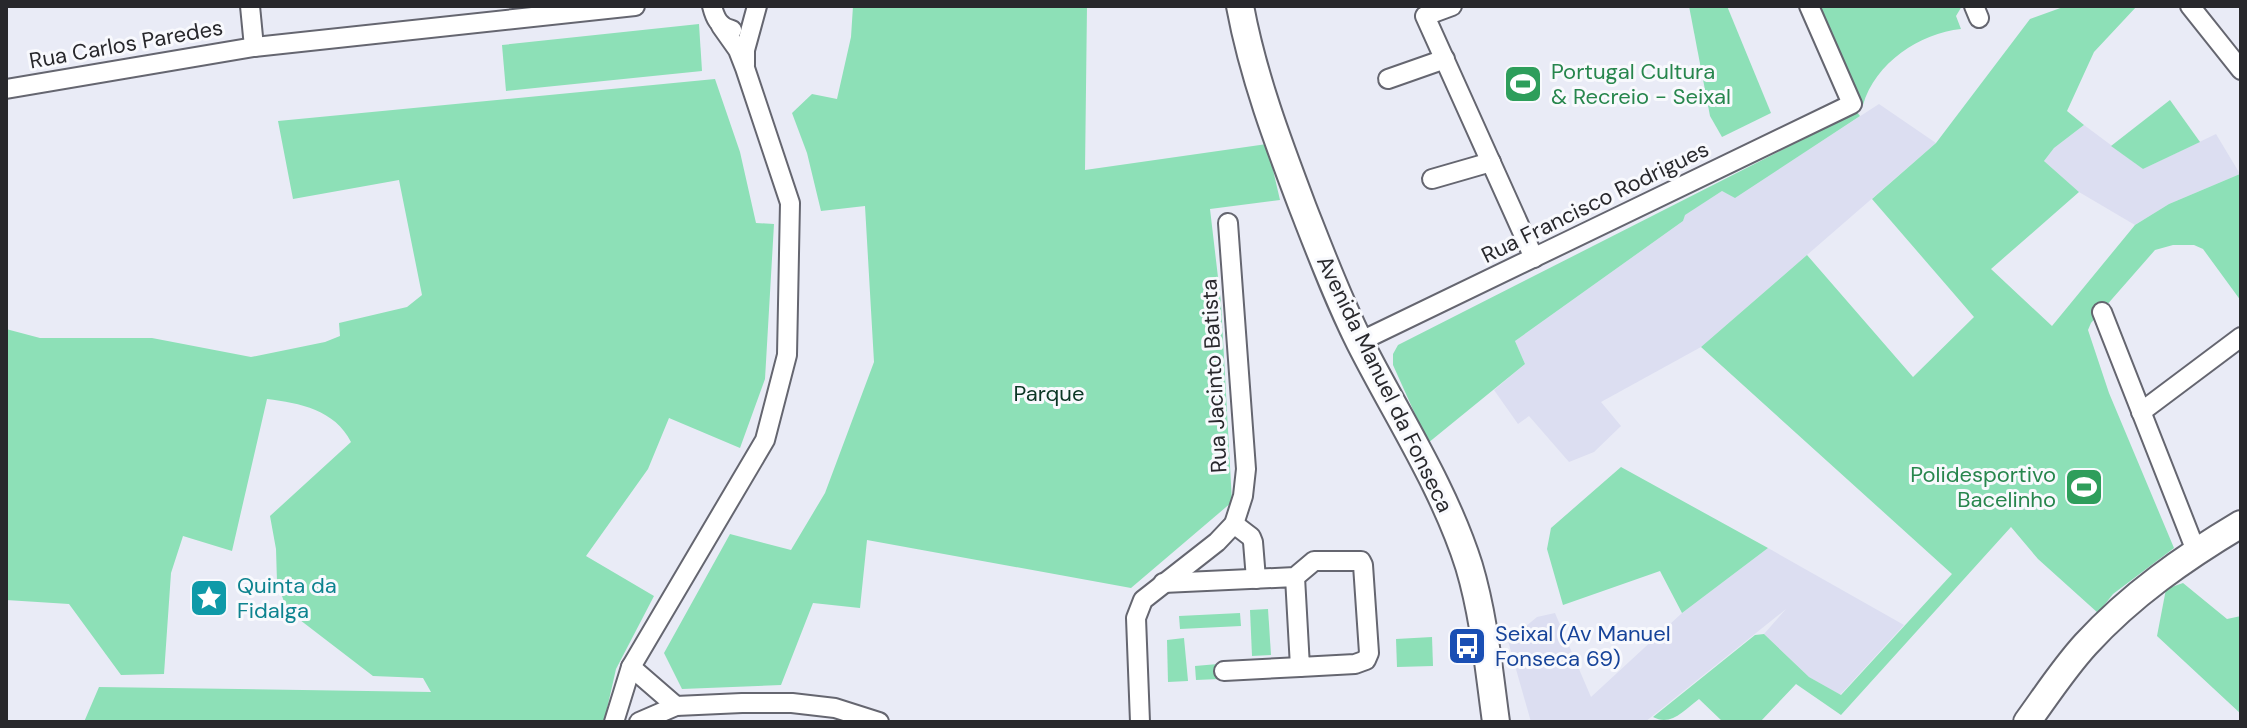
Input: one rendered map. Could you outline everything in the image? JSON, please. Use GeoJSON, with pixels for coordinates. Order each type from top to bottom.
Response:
{"type":"FeatureCollection","features":[{"type":"Feature","properties":{"kind":"street"},"geometry":{"type":"LineString","coordinates":[[250,6],[254,47]]}},
{"type":"Feature","properties":{"kind":"street","name":"Rua Carlos Paredes"},"geometry":{"type":"LineString","coordinates":[[6,89],[254,47],[488,14],[635,6]]}},
{"type":"Feature","properties":{"kind":"street","name":"Avenida Manuel da Fonseca"},"geometry":{"type":"LineString","coordinates":[[1240,6],[1265,106],[1335,292],[1412,440],[1469,567],[1483,632],[1496,722]]}},
{"type":"Feature","properties":{"kind":"street"},"geometry":{"type":"LineString","coordinates":[[1452,6],[1425,16],[1534,258]]}},
{"type":"Feature","properties":{"kind":"street","name":"Rua Francisco Rodrigues"},"geometry":{"type":"LineString","coordinates":[[1359,342],[1852,104],[1809,6]]}},
{"type":"Feature","properties":{"kind":"street"},"geometry":{"type":"LineString","coordinates":[[2190,6],[2241,70]]}},
{"type":"Feature","properties":{"kind":"street"},"geometry":{"type":"LineString","coordinates":[[711,12],[737,31],[755,15]]}},
{"type":"Feature","properties":{"kind":"street"},"geometry":{"type":"LineString","coordinates":[[614,722],[631,667],[765,440],[787,355],[790,203],[738,50],[711,12]]}},
{"type":"Feature","properties":{"kind":"street"},"geometry":{"type":"LineString","coordinates":[[745,68],[745,50],[755,15]]}},
{"type":"Feature","properties":{"kind":"street"},"geometry":{"type":"LineString","coordinates":[[1388,79],[1445,59]]}},
{"type":"Feature","properties":{"kind":"street"},"geometry":{"type":"LineString","coordinates":[[1432,179],[1491,162]]}},
{"type":"Feature","properties":{"kind":"street","name":"Rua Jacinto Batista"},"geometry":{"type":"LineString","coordinates":[[1228,223],[1246,469],[1243,496],[1234,524]]}},
{"type":"Feature","properties":{"kind":"street"},"geometry":{"type":"LineString","coordinates":[[2102,312],[2196,551]]}},
{"type":"Feature","properties":{"kind":"street"},"geometry":{"type":"LineString","coordinates":[[2141,412],[2241,337]]}},
{"type":"Feature","properties":{"kind":"street"},"geometry":{"type":"LineString","coordinates":[[1140,722],[1136,618],[1143,600],[1195,560],[1234,524],[1253,542],[1256,579]]}},
{"type":"Feature","properties":{"kind":"street"},"geometry":{"type":"LineString","coordinates":[[2027,722],[2085,645],[2141,591],[2196,551],[2241,524]]}},
{"type":"Feature","properties":{"kind":"street"},"geometry":{"type":"LineString","coordinates":[[1163,583],[1295,577],[1314,561],[1356,559],[1363,565],[1369,653],[1366,660],[1355,664],[1224,671]]}},
{"type":"Feature","properties":{"kind":"street"},"geometry":{"type":"LineString","coordinates":[[1295,577],[1300,667]]}},
{"type":"Feature","properties":{"kind":"street"},"geometry":{"type":"LineString","coordinates":[[631,667],[676,706]]}},
{"type":"Feature","properties":{"kind":"street"},"geometry":{"type":"LineString","coordinates":[[639,722],[676,706],[743,713],[792,703],[879,722]]}},
{"type":"Feature","properties":{"kind":"shaded area"},"geometry":{"type":"Polygon","coordinates":[[[1879,104],[1936,143],[1701,347],[1601,402],[1621,426],[1594,452],[1569,462],[1529,416],[1518,424],[1494,390],[1525,364],[1515,341],[1683,221],[1684,215],[1722,191],[1735,197],[1879,104]]]}},
{"type":"Feature","properties":{"kind":"shaded area"},"geometry":{"type":"Polygon","coordinates":[[[2084,125],[2143,169],[2216,134],[2240,174],[2169,204],[2135,225],[2079,192],[2044,161],[2054,148],[2084,125]]]}},
{"type":"Feature","properties":{"kind":"shaded area"},"geometry":{"type":"Polygon","coordinates":[[[1768,548],[1904,625],[1840,695],[1809,677],[1764,634],[1786,609],[1645,722],[1531,722],[1508,641],[1537,617],[1555,613],[1591,697],[1682,613],[1768,548]]]}},
{"type":"Feature","properties":{"kind":"green space","name":"Parque"},"geometry":{"type":"Polygon","coordinates":[[[853,6],[1087,6],[1085,170],[1267,144],[1280,200],[1210,209],[1221,303],[1232,502],[1131,588],[867,540],[860,608],[813,603],[781,685],[682,689],[664,653],[730,534],[791,550],[825,493],[874,362],[865,206],[821,211],[807,153],[792,113],[812,94],[837,99],[851,37],[853,6]]]}},
{"type":"Feature","properties":{"kind":"green space"},"geometry":{"type":"Polygon","coordinates":[[[1689,6],[1727,6],[1771,113],[1722,137],[1710,116],[1689,6]]]}},
{"type":"Feature","properties":{"kind":"green space"},"geometry":{"type":"Polygon","coordinates":[[[1820,6],[1962,6],[1956,16],[1961,29],[1930,37],[1901,53],[1878,76],[1863,105],[1820,6]]]}},
{"type":"Feature","properties":{"kind":"green space"},"geometry":{"type":"Polygon","coordinates":[[[2066,6],[2137,6],[2094,52],[2067,111],[2084,125],[2054,148],[2044,161],[2079,192],[1991,269],[2052,326],[2135,225],[2169,204],[2241,176],[2241,301],[2203,249],[2194,245],[2173,245],[2155,250],[2088,330],[2109,393],[2174,548],[2113,594],[2098,613],[2038,559],[2011,527],[1841,715],[1796,684],[1760,722],[1723,722],[1699,699],[1672,719],[1653,717],[1755,635],[1764,634],[1809,677],[1841,695],[1952,574],[1701,347],[1807,255],[1913,377],[1974,317],[1872,199],[1936,143],[2030,19],[2066,6]]]}},
{"type":"Feature","properties":{"kind":"green space"},"geometry":{"type":"Polygon","coordinates":[[[699,24],[702,71],[506,91],[502,45],[699,24]]]}},
{"type":"Feature","properties":{"kind":"green space"},"geometry":{"type":"Polygon","coordinates":[[[715,79],[740,152],[756,223],[774,224],[765,379],[740,448],[669,418],[648,469],[586,556],[654,596],[616,669],[604,722],[84,722],[99,687],[431,692],[423,678],[373,676],[287,610],[277,582],[276,549],[270,516],[351,442],[336,422],[326,415],[292,403],[267,399],[232,551],[183,536],[171,573],[164,674],[121,675],[69,604],[6,600],[6,329],[40,338],[152,338],[251,357],[325,342],[340,336],[339,323],[407,307],[422,295],[399,180],[293,199],[278,121],[715,79]]]}},
{"type":"Feature","properties":{"kind":"green space"},"geometry":{"type":"Polygon","coordinates":[[[2170,100],[2200,142],[2143,169],[2111,146],[2170,100]]]}},
{"type":"Feature","properties":{"kind":"green space"},"geometry":{"type":"Polygon","coordinates":[[[1857,112],[1860,116],[1735,198],[1722,191],[1685,215],[1683,221],[1515,341],[1525,364],[1428,443],[1393,365],[1393,354],[1398,345],[1857,112]]]}},
{"type":"Feature","properties":{"kind":"green space"},"geometry":{"type":"Polygon","coordinates":[[[1621,467],[1768,548],[1682,613],[1660,571],[1563,605],[1547,549],[1551,528],[1621,467]]]}},
{"type":"Feature","properties":{"kind":"green space"},"geometry":{"type":"Polygon","coordinates":[[[2183,583],[2227,619],[2241,616],[2241,714],[2157,636],[2166,589],[2183,583]]]}},
{"type":"Feature","properties":{"kind":"green space"},"geometry":{"type":"Polygon","coordinates":[[[1268,609],[1271,655],[1252,656],[1250,610],[1268,609]]]}},
{"type":"Feature","properties":{"kind":"green space"},"geometry":{"type":"Polygon","coordinates":[[[1240,613],[1241,626],[1180,629],[1179,616],[1240,613]]]}},
{"type":"Feature","properties":{"kind":"green space"},"geometry":{"type":"Polygon","coordinates":[[[1432,637],[1433,666],[1397,667],[1396,639],[1432,637]]]}},
{"type":"Feature","properties":{"kind":"green space"},"geometry":{"type":"Polygon","coordinates":[[[1184,638],[1188,681],[1168,682],[1167,640],[1184,638]]]}},
{"type":"Feature","properties":{"kind":"green space"},"geometry":{"type":"Polygon","coordinates":[[[1218,664],[1219,679],[1196,680],[1195,666],[1218,664]]]}},
{"type":"Feature","properties":{"kind":"place","name":"Portugal Cultura & Recreio - Seixal"},"geometry":{"type":"Point","coordinates":[1523,84]}},
{"type":"Feature","properties":{"kind":"place","name":"Polidesportivo Bacelinho"},"geometry":{"type":"Point","coordinates":[2084,487]}},
{"type":"Feature","properties":{"kind":"place","name":"Quinta da Fidalga"},"geometry":{"type":"Point","coordinates":[209,598]}},
{"type":"Feature","properties":{"kind":"place","name":"Seixal (Av Manuel Fonseca 69)"},"geometry":{"type":"Point","coordinates":[1467,646]}}]}
